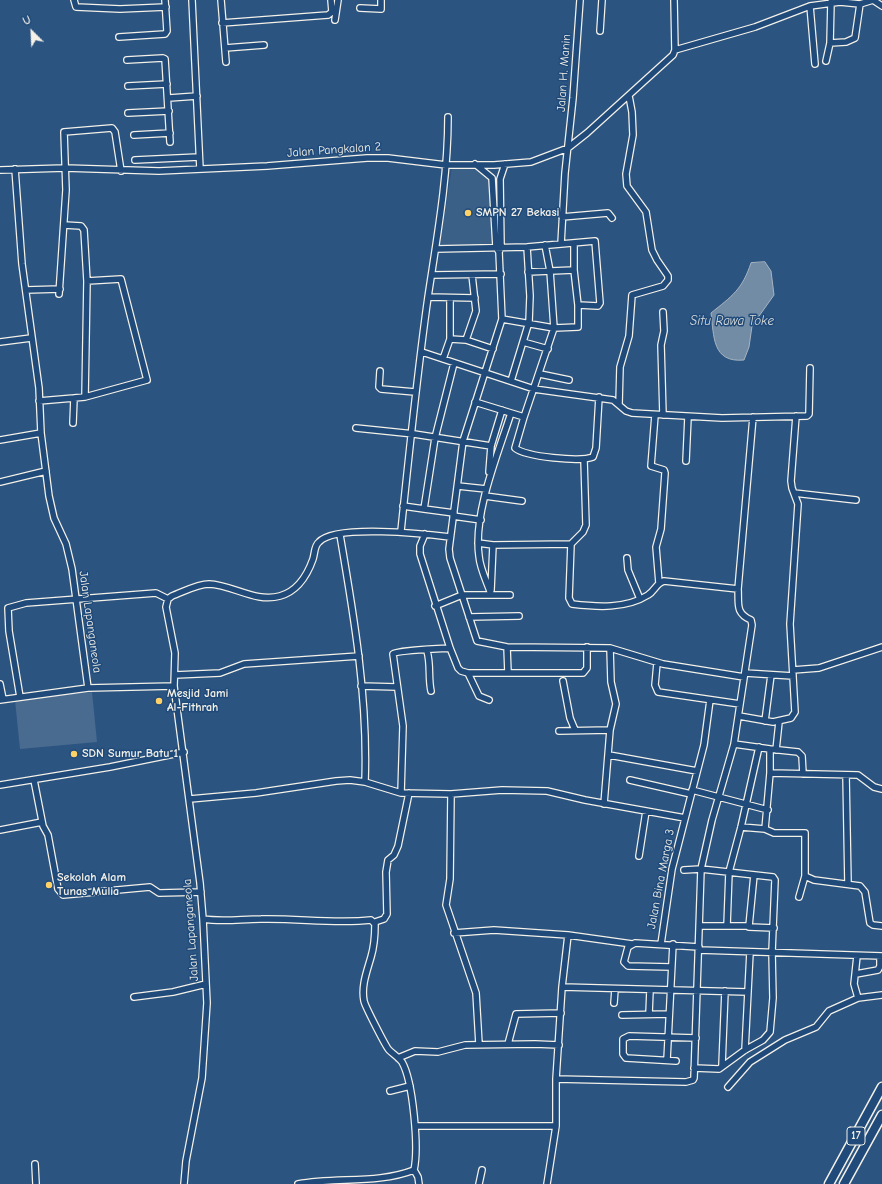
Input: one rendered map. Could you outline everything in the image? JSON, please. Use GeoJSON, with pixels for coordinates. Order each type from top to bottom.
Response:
{"type":"FeatureCollection","features":[{"type":"Feature","properties":{"kind":"highway","name":"17"},"geometry":{"type":"LineString","coordinates":[[829,1184],[882,1087]]}},
{"type":"Feature","properties":{"kind":"highway","name":"17"},"geometry":{"type":"LineString","coordinates":[[844,1184],[882,1115]]}},
{"type":"Feature","properties":{"kind":"street"},"geometry":{"type":"LineString","coordinates":[[74,0],[76,7],[120,9],[166,6]]}},
{"type":"Feature","properties":{"kind":"street"},"geometry":{"type":"LineString","coordinates":[[119,37],[165,34],[167,31],[165,0]]}},
{"type":"Feature","properties":{"kind":"street"},"geometry":{"type":"LineString","coordinates":[[192,0],[200,169]]}},
{"type":"Feature","properties":{"kind":"street"},"geometry":{"type":"LineString","coordinates":[[221,0],[226,62]]}},
{"type":"Feature","properties":{"kind":"street"},"geometry":{"type":"LineString","coordinates":[[222,23],[328,15],[332,12],[331,0]]}},
{"type":"Feature","properties":{"kind":"street"},"geometry":{"type":"LineString","coordinates":[[335,20],[338,0]]}},
{"type":"Feature","properties":{"kind":"street"},"geometry":{"type":"LineString","coordinates":[[360,8],[381,9],[381,0]]}},
{"type":"Feature","properties":{"kind":"street","name":"Jalan H. Manin"},"geometry":{"type":"LineString","coordinates":[[561,244],[580,0]]}},
{"type":"Feature","properties":{"kind":"street"},"geometry":{"type":"LineString","coordinates":[[600,31],[602,0]]}},
{"type":"Feature","properties":{"kind":"street"},"geometry":{"type":"LineString","coordinates":[[674,0],[675,50],[756,27],[810,6],[831,2],[860,4],[873,0],[882,6]]}},
{"type":"Feature","properties":{"kind":"street"},"geometry":{"type":"LineString","coordinates":[[826,61],[830,43],[831,2]]}},
{"type":"Feature","properties":{"kind":"street"},"geometry":{"type":"LineString","coordinates":[[830,43],[846,42],[854,38],[860,4]]}},
{"type":"Feature","properties":{"kind":"street"},"geometry":{"type":"LineString","coordinates":[[810,6],[815,64]]}},
{"type":"Feature","properties":{"kind":"street"},"geometry":{"type":"LineString","coordinates":[[225,48],[264,45]]}},
{"type":"Feature","properties":{"kind":"street","name":"Jalan Pangkalan 2"},"geometry":{"type":"LineString","coordinates":[[0,170],[65,168],[121,171],[200,169],[367,158],[388,158],[446,165],[531,162],[568,148],[607,117],[672,56],[675,50]]}},
{"type":"Feature","properties":{"kind":"street"},"geometry":{"type":"LineString","coordinates":[[127,60],[164,58],[169,98],[170,142]]}},
{"type":"Feature","properties":{"kind":"street"},"geometry":{"type":"LineString","coordinates":[[128,86],[167,84]]}},
{"type":"Feature","properties":{"kind":"street"},"geometry":{"type":"LineString","coordinates":[[169,98],[197,96]]}},
{"type":"Feature","properties":{"kind":"street"},"geometry":{"type":"LineString","coordinates":[[619,404],[620,367],[629,336],[632,295],[663,286],[668,280],[668,276],[652,250],[646,212],[627,186],[627,168],[633,130],[632,112],[628,96]]}},
{"type":"Feature","properties":{"kind":"street"},"geometry":{"type":"LineString","coordinates":[[128,113],[169,111]]}},
{"type":"Feature","properties":{"kind":"street"},"geometry":{"type":"LineString","coordinates":[[401,531],[416,392],[446,165],[448,117]]}},
{"type":"Feature","properties":{"kind":"street"},"geometry":{"type":"LineString","coordinates":[[26,290],[59,291],[64,225],[64,132],[112,128],[115,132],[121,171]]}},
{"type":"Feature","properties":{"kind":"street"},"geometry":{"type":"LineString","coordinates":[[134,135],[170,133]]}},
{"type":"Feature","properties":{"kind":"street"},"geometry":{"type":"LineString","coordinates":[[135,160],[199,157]]}},
{"type":"Feature","properties":{"kind":"street"},"geometry":{"type":"LineString","coordinates":[[475,164],[484,170],[493,180],[501,274],[502,319],[463,441],[449,553],[477,641],[507,647],[610,648],[656,663],[744,675],[793,673],[819,668],[850,656],[882,647]]}},
{"type":"Feature","properties":{"kind":"street"},"geometry":{"type":"LineString","coordinates":[[499,248],[500,179],[505,164]]}},
{"type":"Feature","properties":{"kind":"street","name":"Jalan Lapanganeola"},"geometry":{"type":"LineString","coordinates":[[15,169],[26,290],[50,505],[56,523],[66,544],[78,600],[88,688],[174,686],[184,752],[201,892],[206,984],[206,1021],[202,1078],[186,1161],[184,1184]]}},
{"type":"Feature","properties":{"kind":"street"},"geometry":{"type":"LineString","coordinates":[[493,180],[500,179]]}},
{"type":"Feature","properties":{"kind":"street"},"geometry":{"type":"LineString","coordinates":[[562,217],[608,213],[612,218]]}},
{"type":"Feature","properties":{"kind":"street"},"geometry":{"type":"LineString","coordinates":[[64,225],[81,226],[84,230],[87,281],[85,397]]}},
{"type":"Feature","properties":{"kind":"street"},"geometry":{"type":"LineString","coordinates":[[436,249],[527,247],[595,241],[599,305],[578,305]]}},
{"type":"Feature","properties":{"kind":"street"},"geometry":{"type":"LineString","coordinates":[[502,319],[529,322],[554,328],[578,327],[578,305],[574,270],[574,243]]}},
{"type":"Feature","properties":{"kind":"street"},"geometry":{"type":"LineString","coordinates":[[545,245],[550,271],[554,328],[540,374],[515,445],[517,450],[545,457],[584,460],[592,457],[596,452],[600,397]]}},
{"type":"Feature","properties":{"kind":"street"},"geometry":{"type":"LineString","coordinates":[[511,381],[529,322],[530,296],[527,247]]}},
{"type":"Feature","properties":{"kind":"street"},"geometry":{"type":"LineString","coordinates":[[528,272],[574,270]]}},
{"type":"Feature","properties":{"kind":"street"},"geometry":{"type":"LineString","coordinates":[[432,275],[501,274]]}},
{"type":"Feature","properties":{"kind":"street"},"geometry":{"type":"LineString","coordinates":[[466,340],[475,317],[472,275]]}},
{"type":"Feature","properties":{"kind":"street"},"geometry":{"type":"LineString","coordinates":[[39,401],[85,397],[147,380],[120,279],[87,281]]}},
{"type":"Feature","properties":{"kind":"street"},"geometry":{"type":"LineString","coordinates":[[428,298],[474,298]]}},
{"type":"Feature","properties":{"kind":"street"},"geometry":{"type":"LineString","coordinates":[[443,359],[450,339],[450,298]]}},
{"type":"Feature","properties":{"kind":"street"},"geometry":{"type":"LineString","coordinates":[[663,312],[664,331],[661,345],[663,415]]}},
{"type":"Feature","properties":{"kind":"street"},"geometry":{"type":"LineString","coordinates":[[0,342],[31,338]]}},
{"type":"Feature","properties":{"kind":"street"},"geometry":{"type":"LineString","coordinates":[[450,339],[466,340],[493,349]]}},
{"type":"Feature","properties":{"kind":"street"},"geometry":{"type":"LineString","coordinates":[[523,342],[548,349]]}},
{"type":"Feature","properties":{"kind":"street"},"geometry":{"type":"LineString","coordinates":[[422,352],[454,364],[534,389],[613,400],[629,412],[688,417],[753,418],[807,416],[809,414],[810,368]]}},
{"type":"Feature","properties":{"kind":"street"},"geometry":{"type":"LineString","coordinates":[[424,509],[435,438],[454,364]]}},
{"type":"Feature","properties":{"kind":"street"},"geometry":{"type":"LineString","coordinates":[[380,371],[379,386],[381,389],[416,392]]}},
{"type":"Feature","properties":{"kind":"street"},"geometry":{"type":"LineString","coordinates":[[540,374],[569,380]]}},
{"type":"Feature","properties":{"kind":"street"},"geometry":{"type":"LineString","coordinates":[[73,423],[74,398]]}},
{"type":"Feature","properties":{"kind":"street"},"geometry":{"type":"LineString","coordinates":[[475,402],[524,417]]}},
{"type":"Feature","properties":{"kind":"street"},"geometry":{"type":"LineString","coordinates":[[489,477],[491,446],[502,410]]}},
{"type":"Feature","properties":{"kind":"street"},"geometry":{"type":"LineString","coordinates":[[491,594],[479,557],[478,543],[489,477],[511,413]]}},
{"type":"Feature","properties":{"kind":"street"},"geometry":{"type":"LineString","coordinates":[[655,415],[651,466],[664,470],[666,473],[661,529],[656,553],[659,583]]}},
{"type":"Feature","properties":{"kind":"street"},"geometry":{"type":"LineString","coordinates":[[739,716],[779,722],[787,720],[794,715],[791,599],[797,545],[798,504],[792,488],[791,473],[796,416]]}},
{"type":"Feature","properties":{"kind":"street"},"geometry":{"type":"LineString","coordinates":[[686,461],[688,417]]}},
{"type":"Feature","properties":{"kind":"street"},"geometry":{"type":"LineString","coordinates":[[556,1079],[691,1081],[694,1078],[701,869],[734,744],[752,623],[751,620],[743,617],[739,612],[738,589],[753,418]]}},
{"type":"Feature","properties":{"kind":"street"},"geometry":{"type":"LineString","coordinates":[[356,428],[411,434],[491,446]]}},
{"type":"Feature","properties":{"kind":"street"},"geometry":{"type":"LineString","coordinates":[[0,440],[41,433]]}},
{"type":"Feature","properties":{"kind":"street"},"geometry":{"type":"LineString","coordinates":[[584,460],[586,524],[583,532],[571,544],[569,598],[572,604],[611,606],[640,599],[649,595],[659,583],[668,581],[738,589]]}},
{"type":"Feature","properties":{"kind":"street"},"geometry":{"type":"LineString","coordinates":[[0,482],[46,471]]}},
{"type":"Feature","properties":{"kind":"street"},"geometry":{"type":"LineString","coordinates":[[458,486],[486,489]]}},
{"type":"Feature","properties":{"kind":"street"},"geometry":{"type":"LineString","coordinates":[[794,493],[856,500]]}},
{"type":"Feature","properties":{"kind":"street"},"geometry":{"type":"LineString","coordinates":[[485,496],[522,501]]}},
{"type":"Feature","properties":{"kind":"street"},"geometry":{"type":"LineString","coordinates":[[403,506],[481,520]]}},
{"type":"Feature","properties":{"kind":"street"},"geometry":{"type":"LineString","coordinates":[[20,697],[9,631],[8,608],[26,603],[156,593],[168,599],[207,584],[219,585],[251,595],[267,597],[280,596],[290,592],[305,577],[318,542],[325,538],[340,534],[369,531],[401,531],[450,537]]}},
{"type":"Feature","properties":{"kind":"street"},"geometry":{"type":"LineString","coordinates":[[340,534],[359,656],[366,748],[365,782]]}},
{"type":"Feature","properties":{"kind":"street"},"geometry":{"type":"LineString","coordinates":[[425,534],[420,546],[420,554],[435,606],[450,648],[458,668],[462,671],[468,673],[583,673],[587,668],[587,647]]}},
{"type":"Feature","properties":{"kind":"street"},"geometry":{"type":"LineString","coordinates":[[478,543],[492,545],[571,544]]}},
{"type":"Feature","properties":{"kind":"street"},"geometry":{"type":"LineString","coordinates":[[491,594],[492,545]]}},
{"type":"Feature","properties":{"kind":"street"},"geometry":{"type":"LineString","coordinates":[[627,558],[627,568],[640,599]]}},
{"type":"Feature","properties":{"kind":"street"},"geometry":{"type":"LineString","coordinates":[[435,606],[462,595],[510,595]]}},
{"type":"Feature","properties":{"kind":"street"},"geometry":{"type":"LineString","coordinates":[[168,599],[166,607],[174,645],[174,686]]}},
{"type":"Feature","properties":{"kind":"street"},"geometry":{"type":"LineString","coordinates":[[469,617],[519,616]]}},
{"type":"Feature","properties":{"kind":"street"},"geometry":{"type":"LineString","coordinates":[[507,647],[508,673]]}},
{"type":"Feature","properties":{"kind":"street"},"geometry":{"type":"LineString","coordinates":[[401,792],[403,726],[394,653],[399,651],[427,651],[450,648]]}},
{"type":"Feature","properties":{"kind":"street"},"geometry":{"type":"LineString","coordinates":[[604,804],[610,730],[616,704],[611,682],[610,648]]}},
{"type":"Feature","properties":{"kind":"street"},"geometry":{"type":"LineString","coordinates":[[427,651],[430,662],[428,679],[431,692]]}},
{"type":"Feature","properties":{"kind":"street"},"geometry":{"type":"LineString","coordinates":[[175,675],[220,674],[244,664],[359,656]]}},
{"type":"Feature","properties":{"kind":"street"},"geometry":{"type":"LineString","coordinates":[[656,663],[656,690],[740,704]]}},
{"type":"Feature","properties":{"kind":"street"},"geometry":{"type":"LineString","coordinates":[[468,673],[479,696],[489,700]]}},
{"type":"Feature","properties":{"kind":"street"},"geometry":{"type":"LineString","coordinates":[[765,720],[771,675]]}},
{"type":"Feature","properties":{"kind":"street"},"geometry":{"type":"LineString","coordinates":[[563,681],[570,718],[575,730]]}},
{"type":"Feature","properties":{"kind":"street"},"geometry":{"type":"LineString","coordinates":[[0,684],[2,700],[88,688]]}},
{"type":"Feature","properties":{"kind":"street"},"geometry":{"type":"LineString","coordinates":[[361,686],[397,687]]}},
{"type":"Feature","properties":{"kind":"street","name":"Jalan Bina Marga 3"},"geometry":{"type":"LineString","coordinates":[[661,944],[672,869],[707,731],[710,700]]}},
{"type":"Feature","properties":{"kind":"street"},"geometry":{"type":"LineString","coordinates":[[765,829],[773,749],[779,722]]}},
{"type":"Feature","properties":{"kind":"street"},"geometry":{"type":"LineString","coordinates":[[559,731],[610,730]]}},
{"type":"Feature","properties":{"kind":"street"},"geometry":{"type":"LineString","coordinates":[[734,744],[800,754],[803,774]]}},
{"type":"Feature","properties":{"kind":"street"},"geometry":{"type":"LineString","coordinates":[[727,926],[729,872],[759,747]]}},
{"type":"Feature","properties":{"kind":"street"},"geometry":{"type":"LineString","coordinates":[[0,785],[184,752]]}},
{"type":"Feature","properties":{"kind":"street"},"geometry":{"type":"LineString","coordinates":[[609,755],[697,771]]}},
{"type":"Feature","properties":{"kind":"street"},"geometry":{"type":"LineString","coordinates":[[770,772],[862,777],[874,787],[882,789]]}},
{"type":"Feature","properties":{"kind":"street"},"geometry":{"type":"LineString","coordinates":[[846,775],[848,884]]}},
{"type":"Feature","properties":{"kind":"street"},"geometry":{"type":"LineString","coordinates":[[34,780],[42,822],[48,833],[58,889],[62,895],[150,887],[159,893],[201,892]]}},
{"type":"Feature","properties":{"kind":"street"},"geometry":{"type":"LineString","coordinates":[[630,780],[692,792],[768,810]]}},
{"type":"Feature","properties":{"kind":"street"},"geometry":{"type":"LineString","coordinates":[[190,799],[286,789],[336,781],[365,782],[408,793],[451,794],[534,790],[646,812],[685,818]]}},
{"type":"Feature","properties":{"kind":"street"},"geometry":{"type":"LineString","coordinates":[[203,919],[219,921],[261,919],[342,921],[371,920],[375,922],[384,918],[387,914],[386,872],[388,860],[394,855],[398,846],[408,793]]}},
{"type":"Feature","properties":{"kind":"street"},"geometry":{"type":"LineString","coordinates":[[451,794],[450,879],[446,905],[454,933],[476,993],[479,1044]]}},
{"type":"Feature","properties":{"kind":"street"},"geometry":{"type":"LineString","coordinates":[[639,856],[646,812]]}},
{"type":"Feature","properties":{"kind":"street"},"geometry":{"type":"LineString","coordinates":[[0,830],[42,822]]}},
{"type":"Feature","properties":{"kind":"street"},"geometry":{"type":"LineString","coordinates":[[741,827],[765,829],[774,833],[804,833],[805,876],[800,897]]}},
{"type":"Feature","properties":{"kind":"street"},"geometry":{"type":"LineString","coordinates":[[684,870],[701,869],[774,878],[774,928],[772,952],[773,998],[770,1032],[763,1040],[745,1050],[717,1070],[694,1068]]}},
{"type":"Feature","properties":{"kind":"street"},"geometry":{"type":"LineString","coordinates":[[749,927],[754,875]]}},
{"type":"Feature","properties":{"kind":"street"},"geometry":{"type":"LineString","coordinates":[[805,876],[814,880],[848,884],[863,889],[870,923],[873,925],[882,926]]}},
{"type":"Feature","properties":{"kind":"street"},"geometry":{"type":"LineString","coordinates":[[375,922],[372,953],[365,977],[363,999],[366,1008],[378,1027],[386,1046],[398,1058],[404,1067],[410,1086],[415,1126],[414,1170],[418,1177],[419,1184]]}},
{"type":"Feature","properties":{"kind":"street"},"geometry":{"type":"LineString","coordinates":[[699,926],[774,928]]}},
{"type":"Feature","properties":{"kind":"street"},"geometry":{"type":"LineString","coordinates":[[454,933],[494,930],[568,935],[632,944],[673,944],[699,948],[750,952],[881,956],[878,970],[856,974]]}},
{"type":"Feature","properties":{"kind":"street"},"geometry":{"type":"LineString","coordinates":[[546,1184],[556,1126],[556,1079],[562,988],[568,935]]}},
{"type":"Feature","properties":{"kind":"street"},"geometry":{"type":"LineString","coordinates":[[632,944],[628,947],[624,962],[626,965],[671,967]]}},
{"type":"Feature","properties":{"kind":"street"},"geometry":{"type":"LineString","coordinates":[[666,1060],[673,944]]}},
{"type":"Feature","properties":{"kind":"street"},"geometry":{"type":"LineString","coordinates":[[745,1050],[750,952]]}},
{"type":"Feature","properties":{"kind":"street"},"geometry":{"type":"LineString","coordinates":[[857,956],[854,984],[858,998]]}},
{"type":"Feature","properties":{"kind":"street"},"geometry":{"type":"LineString","coordinates":[[134,997],[173,992],[206,984]]}},
{"type":"Feature","properties":{"kind":"street"},"geometry":{"type":"LineString","coordinates":[[562,988],[748,992]]}},
{"type":"Feature","properties":{"kind":"street"},"geometry":{"type":"LineString","coordinates":[[614,1003],[615,989]]}},
{"type":"Feature","properties":{"kind":"street"},"geometry":{"type":"LineString","coordinates":[[649,1014],[650,990]]}},
{"type":"Feature","properties":{"kind":"street"},"geometry":{"type":"LineString","coordinates":[[722,1066],[725,991]]}},
{"type":"Feature","properties":{"kind":"street"},"geometry":{"type":"LineString","coordinates":[[728,1087],[750,1062],[790,1037],[816,1027],[829,1011],[858,998],[882,995]]}},
{"type":"Feature","properties":{"kind":"street"},"geometry":{"type":"LineString","coordinates":[[508,1044],[516,1014],[561,1013]]}},
{"type":"Feature","properties":{"kind":"street"},"geometry":{"type":"LineString","coordinates":[[622,1015],[669,1014]]}},
{"type":"Feature","properties":{"kind":"street"},"geometry":{"type":"LineString","coordinates":[[676,1061],[626,1058],[624,1054],[624,1038],[629,1036],[696,1038]]}},
{"type":"Feature","properties":{"kind":"street"},"geometry":{"type":"LineString","coordinates":[[398,1058],[415,1051],[438,1052],[465,1045],[559,1045]]}},
{"type":"Feature","properties":{"kind":"street"},"geometry":{"type":"LineString","coordinates":[[390,1091],[410,1086]]}},
{"type":"Feature","properties":{"kind":"street"},"geometry":{"type":"LineString","coordinates":[[415,1126],[556,1126]]}},
{"type":"Feature","properties":{"kind":"street"},"geometry":{"type":"LineString","coordinates":[[35,1164],[36,1184]]}},
{"type":"Feature","properties":{"kind":"street"},"geometry":{"type":"LineString","coordinates":[[298,1184],[323,1181],[368,1184],[400,1176],[414,1170]]}},
{"type":"Feature","properties":{"kind":"street"},"geometry":{"type":"LineString","coordinates":[[479,1184],[482,1170]]}},
{"type":"Feature","properties":{"kind":"shaded area","name":"SMPN 27 Bekasi"},"geometry":{"type":"Polygon","coordinates":[[[470,166],[492,182],[492,244],[440,246],[452,167],[470,166]]]}},
{"type":"Feature","properties":{"kind":"shaded area"},"geometry":{"type":"Polygon","coordinates":[[[92,692],[97,742],[20,749],[15,700],[92,692]]]}},
{"type":"Feature","properties":{"kind":"water","name":"Situ Rawa Toke"},"geometry":{"type":"Polygon","coordinates":[[[765,262],[771,271],[774,295],[752,326],[749,347],[744,360],[734,360],[720,353],[714,339],[711,313],[736,292],[744,280],[751,263],[765,262]]]}},
{"type":"Feature","properties":{"kind":"place","name":"SMPN 27 Bekasi"},"geometry":{"type":"Point","coordinates":[468,213]}},
{"type":"Feature","properties":{"kind":"place","name":"Mesjid Jami Al-Fithrah"},"geometry":{"type":"Point","coordinates":[159,701]}},
{"type":"Feature","properties":{"kind":"place","name":"SDN Sumur Batu 1"},"geometry":{"type":"Point","coordinates":[74,754]}},
{"type":"Feature","properties":{"kind":"place","name":"Sekolah Alam Tunas Mulia"},"geometry":{"type":"Point","coordinates":[49,885]}}]}
